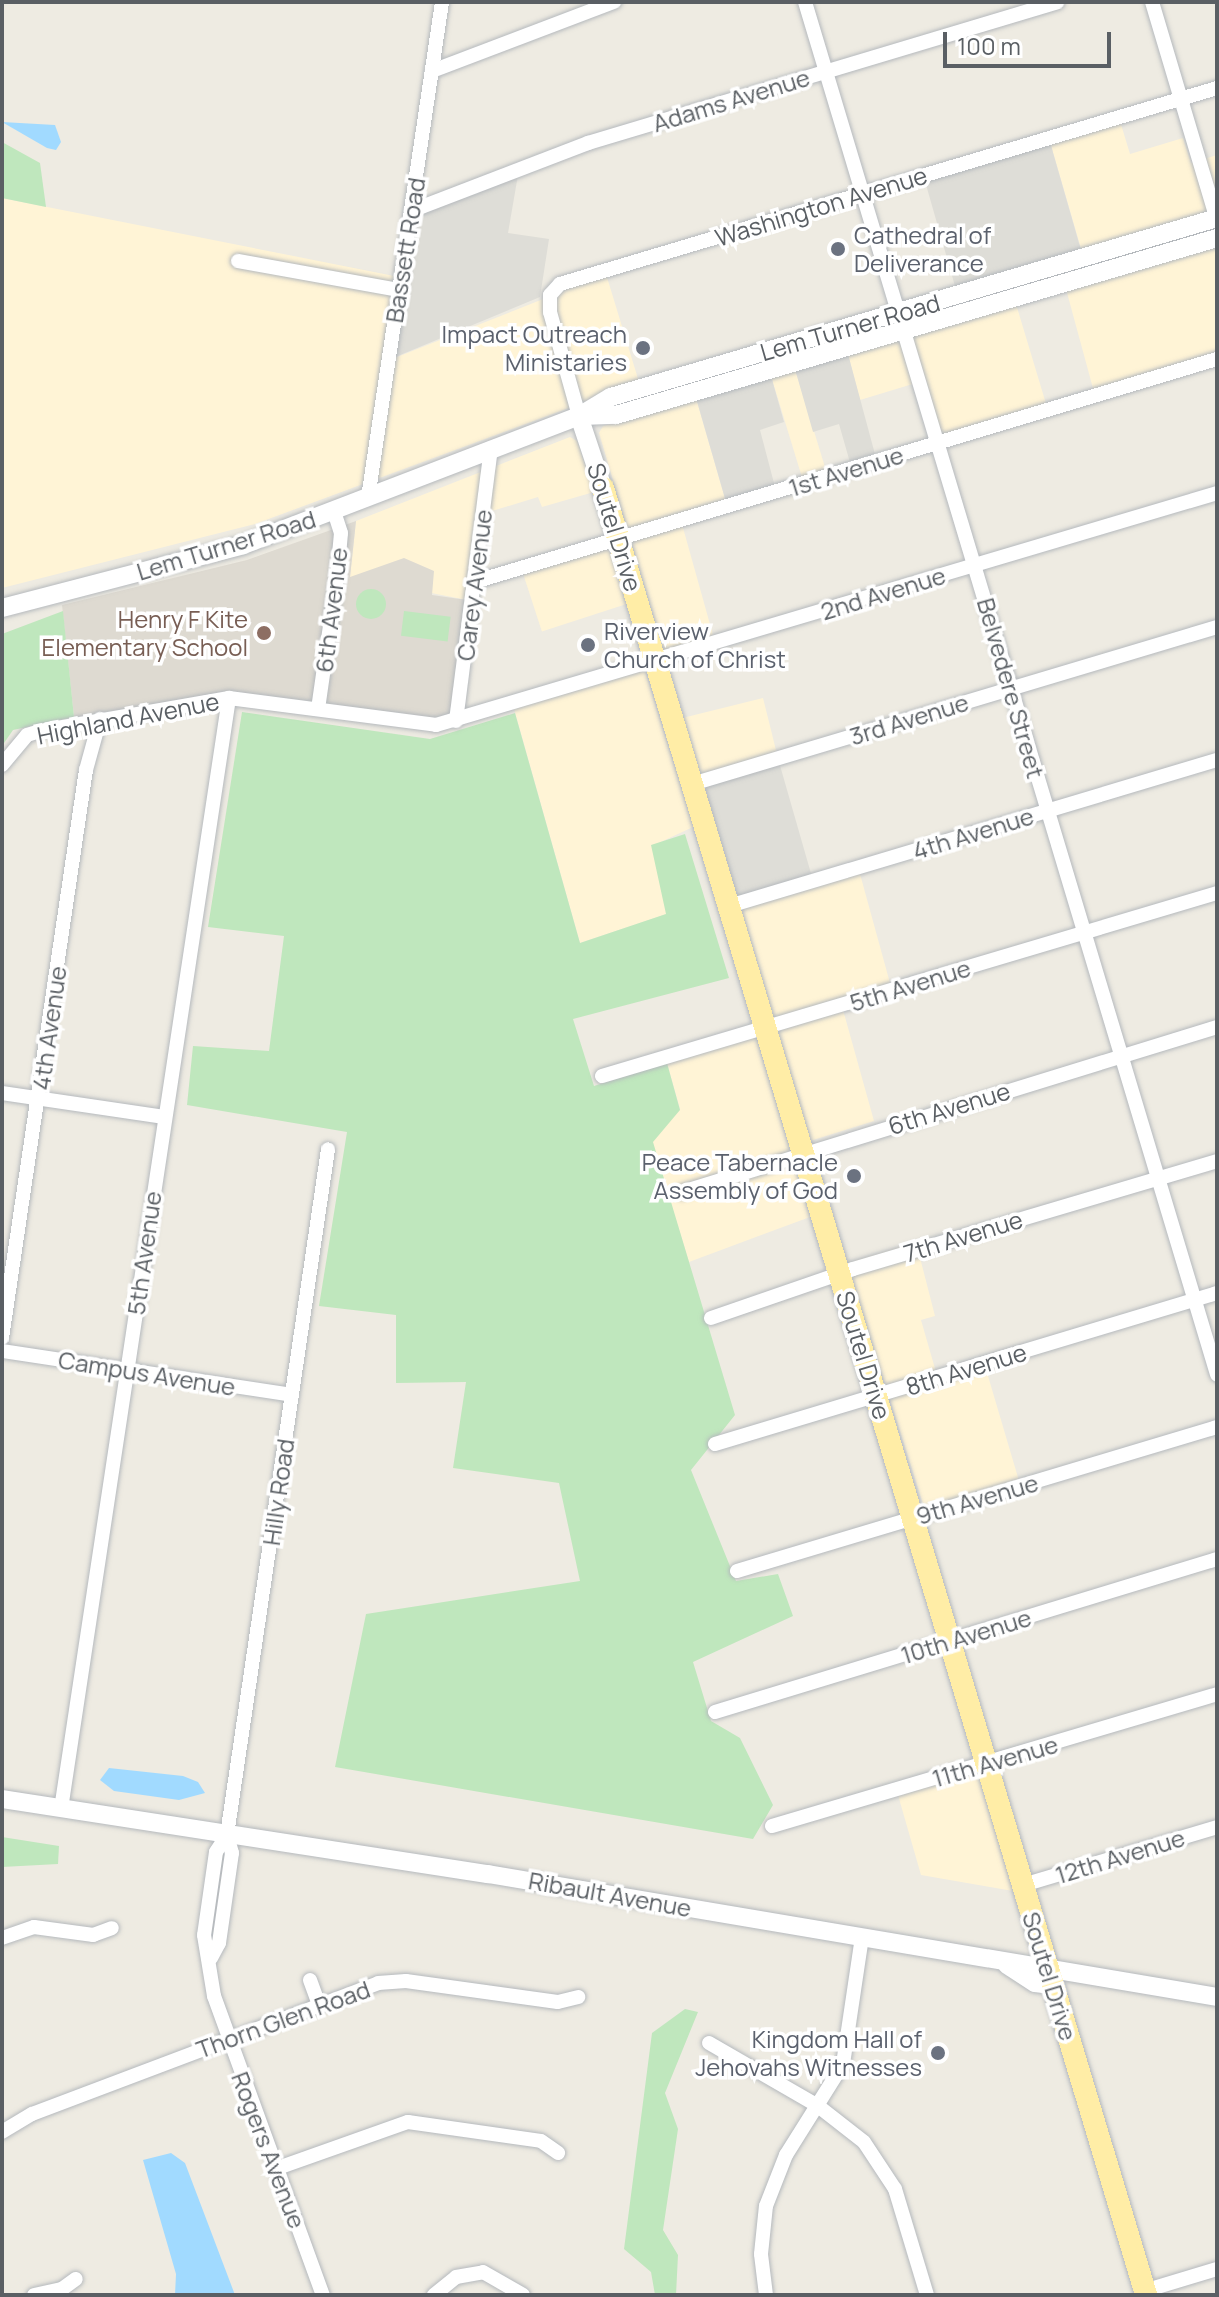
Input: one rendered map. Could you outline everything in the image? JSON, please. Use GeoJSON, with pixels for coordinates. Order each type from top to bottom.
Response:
{"type":"FeatureCollection","features":[{"type":"Feature","properties":{"kind":"main road","name":"Lem Turner Road"},"geometry":{"type":"LineString","coordinates":[[2,608],[191,561],[334,511],[579,416],[611,397],[1217,219]]}},
{"type":"Feature","properties":{"kind":"main road","name":"Lem Turner Road"},"geometry":{"type":"LineString","coordinates":[[579,416],[616,415],[1217,238]]}},
{"type":"Feature","properties":{"kind":"main road","name":"Soutel Drive"},"geometry":{"type":"LineString","coordinates":[[579,416],[876,1397],[990,1762],[1049,1976],[1145,2293]]}},
{"type":"Feature","properties":{"kind":"main road","name":"Ribault Avenue"},"geometry":{"type":"LineString","coordinates":[[2,1799],[862,1937],[998,1960],[1049,1976],[1217,1997]]}},
{"type":"Feature","properties":{"kind":"street","name":"Bassett Road"},"geometry":{"type":"LineString","coordinates":[[368,498],[442,2]]}},
{"type":"Feature","properties":{"kind":"street"},"geometry":{"type":"LineString","coordinates":[[432,71],[614,2]]}},
{"type":"Feature","properties":{"kind":"street","name":"Belvedere Street"},"geometry":{"type":"LineString","coordinates":[[805,2],[1217,1374]]}},
{"type":"Feature","properties":{"kind":"street","name":"Adams Avenue"},"geometry":{"type":"LineString","coordinates":[[411,211],[588,143],[1057,2]]}},
{"type":"Feature","properties":{"kind":"street"},"geometry":{"type":"LineString","coordinates":[[1152,2],[1217,219]]}},
{"type":"Feature","properties":{"kind":"street","name":"Washington Avenue"},"geometry":{"type":"LineString","coordinates":[[579,416],[550,312],[554,288],[1217,88]]}},
{"type":"Feature","properties":{"kind":"street"},"geometry":{"type":"LineString","coordinates":[[238,261],[399,290]]}},
{"type":"Feature","properties":{"kind":"street","name":"1st Avenue"},"geometry":{"type":"LineString","coordinates":[[474,582],[1217,359]]}},
{"type":"Feature","properties":{"kind":"street","name":"Carey Avenue"},"geometry":{"type":"LineString","coordinates":[[456,721],[491,448]]}},
{"type":"Feature","properties":{"kind":"street","name":"2nd Avenue"},"geometry":{"type":"LineString","coordinates":[[456,721],[1217,493]]}},
{"type":"Feature","properties":{"kind":"street","name":"6th Avenue"},"geometry":{"type":"LineString","coordinates":[[318,709],[341,533],[334,511]]}},
{"type":"Feature","properties":{"kind":"street","name":"3rd Avenue"},"geometry":{"type":"LineString","coordinates":[[692,784],[1217,627]]}},
{"type":"Feature","properties":{"kind":"street","name":"Highland Avenue"},"geometry":{"type":"LineString","coordinates":[[2,765],[27,735],[100,719],[229,698],[416,725],[456,721]]}},
{"type":"Feature","properties":{"kind":"street","name":"5th Avenue"},"geometry":{"type":"LineString","coordinates":[[61,1809],[229,698]]}},
{"type":"Feature","properties":{"kind":"street","name":"4th Avenue"},"geometry":{"type":"LineString","coordinates":[[2,1338],[86,770],[100,719]]}},
{"type":"Feature","properties":{"kind":"street","name":"4th Avenue"},"geometry":{"type":"LineString","coordinates":[[729,906],[1217,760]]}},
{"type":"Feature","properties":{"kind":"street","name":"5th Avenue"},"geometry":{"type":"LineString","coordinates":[[602,1076],[1217,893]]}},
{"type":"Feature","properties":{"kind":"street","name":"6th Avenue"},"geometry":{"type":"LineString","coordinates":[[682,1192],[802,1152],[1217,1027]]}},
{"type":"Feature","properties":{"kind":"street"},"geometry":{"type":"LineString","coordinates":[[2,1093],[164,1117]]}},
{"type":"Feature","properties":{"kind":"street","name":"Hilly Road"},"geometry":{"type":"LineString","coordinates":[[227,1835],[328,1149]]}},
{"type":"Feature","properties":{"kind":"street","name":"7th Avenue"},"geometry":{"type":"LineString","coordinates":[[711,1318],[840,1275],[1217,1161]]}},
{"type":"Feature","properties":{"kind":"street","name":"8th Avenue"},"geometry":{"type":"LineString","coordinates":[[715,1444],[1217,1293]]}},
{"type":"Feature","properties":{"kind":"street","name":"Campus Avenue"},"geometry":{"type":"LineString","coordinates":[[2,1351],[292,1395]]}},
{"type":"Feature","properties":{"kind":"street","name":"9th Avenue"},"geometry":{"type":"LineString","coordinates":[[737,1571],[1217,1427]]}},
{"type":"Feature","properties":{"kind":"street","name":"10th Avenue"},"geometry":{"type":"LineString","coordinates":[[715,1712],[1217,1559]]}},
{"type":"Feature","properties":{"kind":"street","name":"11th Avenue"},"geometry":{"type":"LineString","coordinates":[[772,1826],[1217,1694]]}},
{"type":"Feature","properties":{"kind":"street","name":"12th Avenue"},"geometry":{"type":"LineString","coordinates":[[1023,1885],[1217,1827]]}},
{"type":"Feature","properties":{"kind":"street","name":"Rogers Avenue"},"geometry":{"type":"LineString","coordinates":[[227,1835],[216,1852],[204,1935],[227,2039],[323,2295]]}},
{"type":"Feature","properties":{"kind":"street"},"geometry":{"type":"LineString","coordinates":[[2,1938],[34,1927],[93,1935],[112,1928]]}},
{"type":"Feature","properties":{"kind":"street"},"geometry":{"type":"LineString","coordinates":[[766,2295],[761,2254],[766,2206],[786,2155],[843,2064],[862,1937]]}},
{"type":"Feature","properties":{"kind":"street"},"geometry":{"type":"LineString","coordinates":[[310,1980],[319,2005]]}},
{"type":"Feature","properties":{"kind":"street","name":"Thorn Glen Road"},"geometry":{"type":"LineString","coordinates":[[6,2129],[227,2039],[391,1980],[558,2002],[578,1997]]}},
{"type":"Feature","properties":{"kind":"street"},"geometry":{"type":"LineString","coordinates":[[709,2043],[818,2106],[864,2142],[888,2173],[927,2295]]}},
{"type":"Feature","properties":{"kind":"street"},"geometry":{"type":"LineString","coordinates":[[2,2113],[6,2129]]}},
{"type":"Feature","properties":{"kind":"street"},"geometry":{"type":"LineString","coordinates":[[275,2169],[408,2122],[541,2141],[558,2153]]}},
{"type":"Feature","properties":{"kind":"street"},"geometry":{"type":"LineString","coordinates":[[1145,2293],[1217,2269]]}},
{"type":"Feature","properties":{"kind":"street"},"geometry":{"type":"LineString","coordinates":[[434,2295],[456,2277],[483,2272],[523,2295]]}},
{"type":"Feature","properties":{"kind":"street"},"geometry":{"type":"LineString","coordinates":[[34,2295],[62,2289],[76,2279]]}},
{"type":"Feature","properties":{"kind":"shaded area"},"geometry":{"type":"Polygon","coordinates":[[[1120,121],[1130,154],[1183,138],[1191,163],[1217,155],[1217,211],[1082,252],[1050,142],[1120,121]]]}},
{"type":"Feature","properties":{"kind":"shaded area"},"geometry":{"type":"Polygon","coordinates":[[[1050,142],[1082,253],[956,289],[924,178],[1050,142]]]}},
{"type":"Feature","properties":{"kind":"shaded area"},"geometry":{"type":"Polygon","coordinates":[[[518,175],[508,233],[549,239],[540,297],[381,363],[403,220],[518,175]]]}},
{"type":"Feature","properties":{"kind":"shaded area"},"geometry":{"type":"Polygon","coordinates":[[[2,198],[394,276],[382,363],[606,274],[639,382],[255,524],[2,588],[2,198]]]}},
{"type":"Feature","properties":{"kind":"shaded area"},"geometry":{"type":"Polygon","coordinates":[[[1212,247],[1217,250],[1217,355],[1094,392],[1066,289],[1212,247]]]}},
{"type":"Feature","properties":{"kind":"shaded area"},"geometry":{"type":"Polygon","coordinates":[[[1016,304],[1047,407],[942,437],[926,380],[860,400],[848,354],[1016,304]]]}},
{"type":"Feature","properties":{"kind":"shaded area"},"geometry":{"type":"Polygon","coordinates":[[[848,354],[876,458],[851,466],[839,424],[813,432],[795,369],[848,354]]]}},
{"type":"Feature","properties":{"kind":"shaded area"},"geometry":{"type":"Polygon","coordinates":[[[795,369],[827,473],[803,481],[771,376],[795,369]]]}},
{"type":"Feature","properties":{"kind":"shaded area"},"geometry":{"type":"Polygon","coordinates":[[[771,376],[784,422],[760,430],[775,487],[726,502],[696,398],[771,376]]]}},
{"type":"Feature","properties":{"kind":"shaded area"},"geometry":{"type":"Polygon","coordinates":[[[696,398],[726,502],[680,517],[713,635],[664,651],[599,433],[603,426],[696,398]]]}},
{"type":"Feature","properties":{"kind":"shaded area"},"geometry":{"type":"Polygon","coordinates":[[[570,437],[577,441],[594,492],[542,507],[538,497],[479,515],[467,600],[350,577],[356,521],[570,437]]]}},
{"type":"Feature","properties":{"kind":"shaded area","name":"Henry F Kite Elementary School"},"geometry":{"type":"Polygon","coordinates":[[[356,521],[350,577],[404,558],[434,571],[432,595],[467,600],[453,714],[436,719],[229,692],[74,717],[62,605],[247,560],[356,521]]]}},
{"type":"Feature","properties":{"kind":"shaded area"},"geometry":{"type":"Polygon","coordinates":[[[608,547],[627,604],[542,632],[523,575],[608,547]]]}},
{"type":"Feature","properties":{"kind":"shaded area"},"geometry":{"type":"Polygon","coordinates":[[[642,662],[693,827],[652,846],[667,914],[580,943],[511,698],[642,662]]]}},
{"type":"Feature","properties":{"kind":"shaded area"},"geometry":{"type":"Polygon","coordinates":[[[763,698],[777,755],[698,775],[683,718],[763,698]]]}},
{"type":"Feature","properties":{"kind":"shaded area"},"geometry":{"type":"Polygon","coordinates":[[[777,755],[812,877],[736,899],[701,777],[777,755]]]}},
{"type":"Feature","properties":{"kind":"shaded area"},"geometry":{"type":"Polygon","coordinates":[[[857,863],[890,983],[840,999],[874,1121],[810,1141],[738,899],[857,863]]]}},
{"type":"Feature","properties":{"kind":"shaded area"},"geometry":{"type":"Polygon","coordinates":[[[756,1037],[810,1217],[689,1262],[652,1142],[680,1109],[667,1063],[756,1037]]]}},
{"type":"Feature","properties":{"kind":"shaded area"},"geometry":{"type":"Polygon","coordinates":[[[916,1242],[935,1316],[921,1320],[936,1372],[983,1359],[1019,1481],[925,1510],[847,1263],[916,1242]]]}},
{"type":"Feature","properties":{"kind":"shaded area"},"geometry":{"type":"Polygon","coordinates":[[[981,1771],[1013,1891],[921,1875],[898,1795],[981,1771]]]}},
{"type":"Feature","properties":{"kind":"green space"},"geometry":{"type":"Polygon","coordinates":[[[2,142],[40,163],[46,207],[2,198],[2,142]]]}},
{"type":"Feature","properties":{"kind":"green space"},"geometry":{"type":"Polygon","coordinates":[[[371,589],[382,593],[386,604],[382,615],[371,619],[360,615],[356,604],[360,593],[371,589]]]}},
{"type":"Feature","properties":{"kind":"green space"},"geometry":{"type":"Polygon","coordinates":[[[63,611],[74,717],[13,730],[2,746],[2,634],[63,611]]]}},
{"type":"Feature","properties":{"kind":"green space"},"geometry":{"type":"Polygon","coordinates":[[[404,611],[451,617],[448,642],[401,636],[404,611]]]}},
{"type":"Feature","properties":{"kind":"green space"},"geometry":{"type":"Polygon","coordinates":[[[242,712],[430,739],[515,713],[580,943],[666,914],[651,845],[685,834],[729,978],[573,1019],[594,1086],[667,1063],[680,1110],[653,1142],[735,1415],[691,1470],[736,1581],[778,1574],[793,1616],[693,1662],[711,1721],[740,1738],[773,1805],[753,1839],[335,1767],[366,1614],[580,1581],[559,1483],[453,1468],[466,1382],[396,1383],[396,1315],[319,1306],[347,1132],[187,1105],[193,1046],[269,1051],[284,936],[208,927],[242,712]]]}},
{"type":"Feature","properties":{"kind":"green space"},"geometry":{"type":"Polygon","coordinates":[[[2,1837],[59,1846],[58,1864],[2,1867],[2,1837]]]}},
{"type":"Feature","properties":{"kind":"green space"},"geometry":{"type":"Polygon","coordinates":[[[685,2009],[698,2012],[665,2093],[678,2129],[663,2230],[678,2255],[676,2295],[655,2295],[651,2272],[624,2249],[652,2033],[685,2009]]]}},
{"type":"Feature","properties":{"kind":"water"},"geometry":{"type":"Polygon","coordinates":[[[2,122],[55,125],[61,142],[56,150],[47,148],[2,122]]]}},
{"type":"Feature","properties":{"kind":"water"},"geometry":{"type":"Polygon","coordinates":[[[109,1768],[183,1776],[198,1782],[205,1793],[179,1800],[114,1791],[100,1780],[109,1768]]]}},
{"type":"Feature","properties":{"kind":"water"},"geometry":{"type":"Polygon","coordinates":[[[171,2153],[185,2163],[235,2295],[175,2295],[176,2274],[143,2160],[171,2153]]]}},
{"type":"Feature","properties":{"kind":"place","name":"Cathedral of Deliverance"},"geometry":{"type":"Point","coordinates":[838,249]}},
{"type":"Feature","properties":{"kind":"place","name":"Impact Outreach Ministaries"},"geometry":{"type":"Point","coordinates":[643,348]}},
{"type":"Feature","properties":{"kind":"place","name":"Henry F Kite Elementary School"},"geometry":{"type":"Point","coordinates":[264,633]}},
{"type":"Feature","properties":{"kind":"place","name":"Riverview Church of Christ"},"geometry":{"type":"Point","coordinates":[588,645]}},
{"type":"Feature","properties":{"kind":"place","name":"Peace Tabernacle Assembly of God"},"geometry":{"type":"Point","coordinates":[854,1176]}},
{"type":"Feature","properties":{"kind":"place","name":"Kingdom Hall of Jehovahs Witnesses"},"geometry":{"type":"Point","coordinates":[938,2053]}}]}
